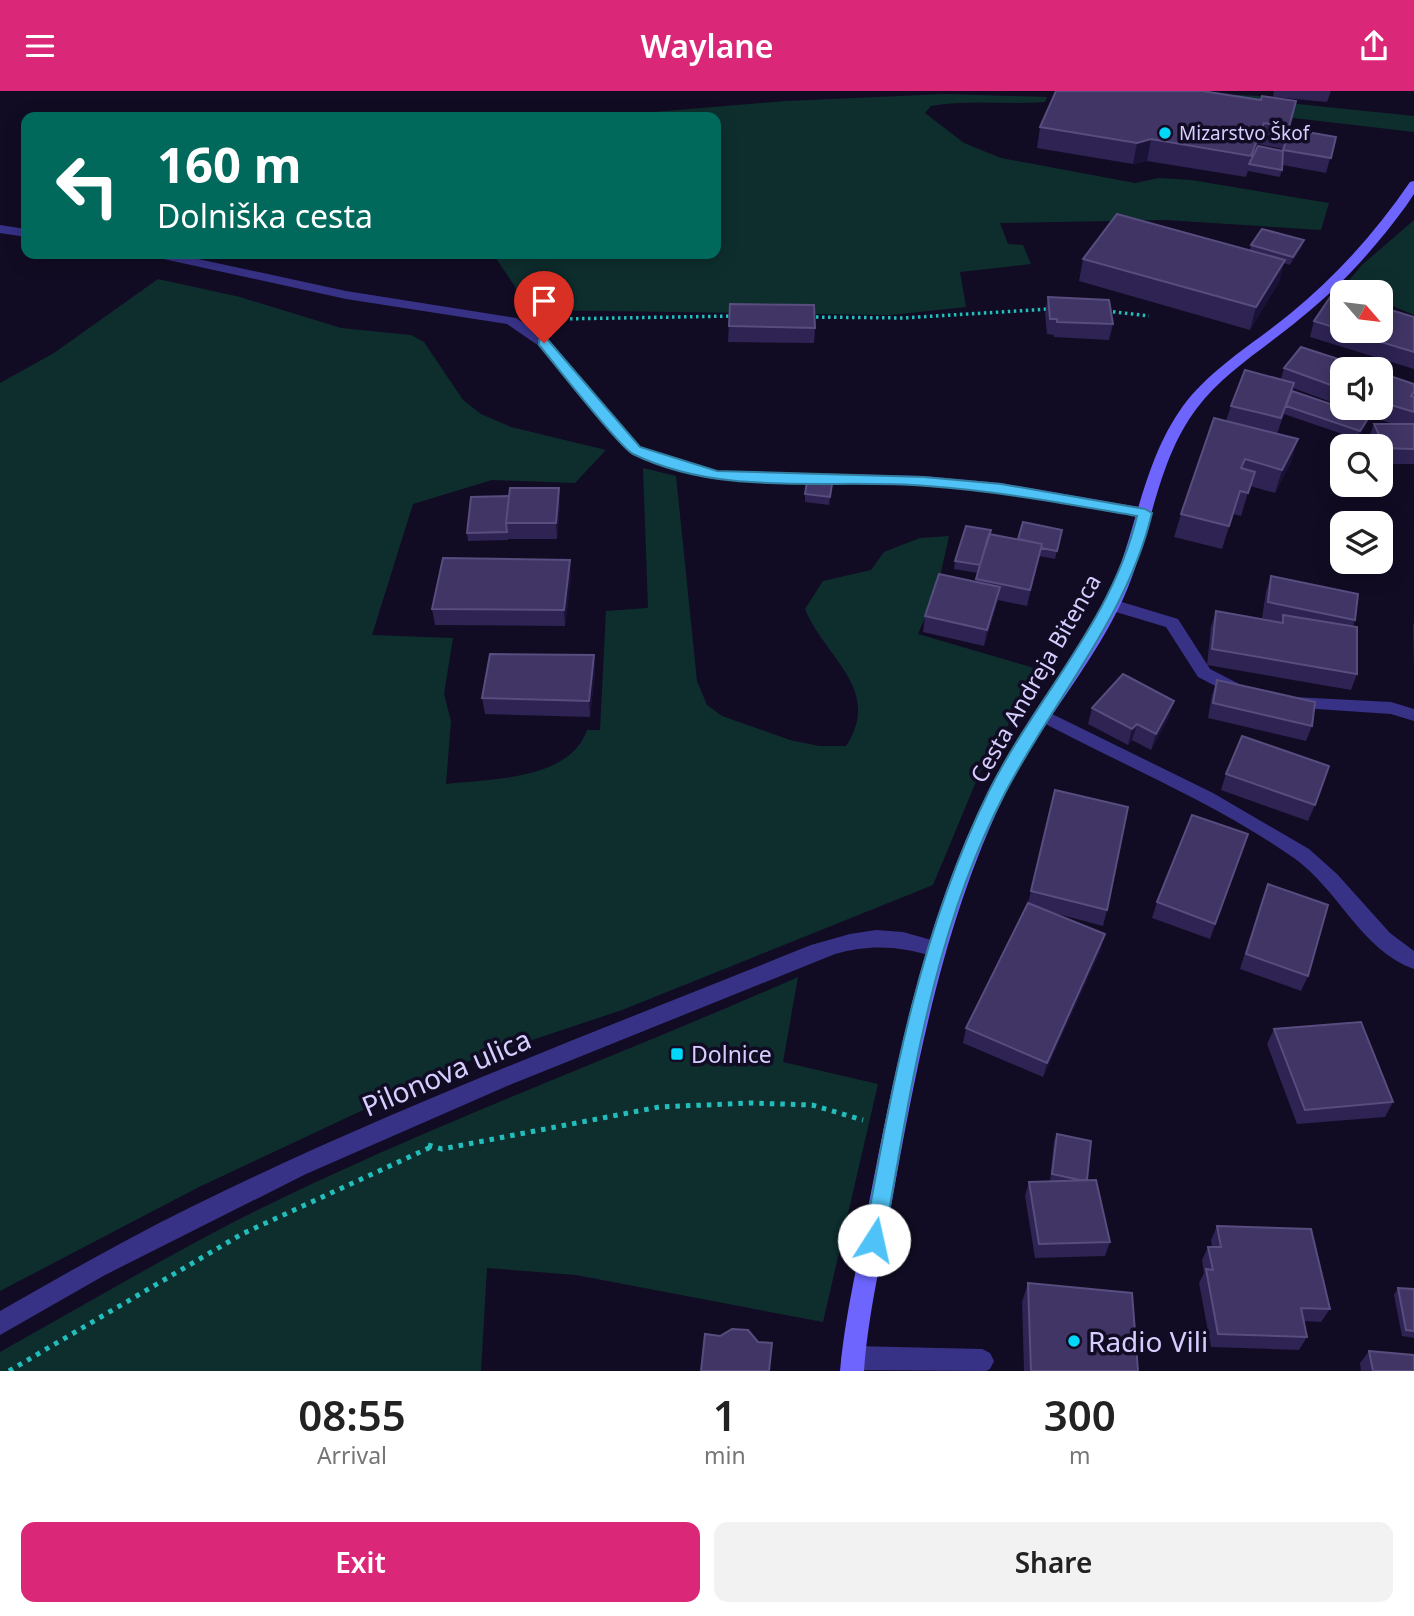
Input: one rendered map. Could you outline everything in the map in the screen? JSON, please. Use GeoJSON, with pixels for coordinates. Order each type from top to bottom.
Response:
{"type":"FeatureCollection","features":[{"type":"Feature","properties":{"kind":"street","name":"Cesta Andreja Bitenca"},"geometry":{"type":"LineString","coordinates":[[853,1365],[908,1055],[935,949],[997,791],[1112,605],[1137,545],[1162,461],[1189,408],[1244,355],[1296,315],[1358,259],[1386,226],[1414,185]]}},
{"type":"Feature","properties":{"kind":"street"},"geometry":{"type":"LineString","coordinates":[[0,229],[21,232]]}},
{"type":"Feature","properties":{"kind":"street"},"geometry":{"type":"LineString","coordinates":[[182,259],[346,295],[512,321],[544,343],[635,450],[717,476],[924,481],[1001,488],[1145,513]]}},
{"type":"Feature","properties":{"kind":"street"},"geometry":{"type":"LineString","coordinates":[[1112,605],[1172,623],[1204,673],[1230,688],[1297,704],[1391,708],[1414,715]]}},
{"type":"Feature","properties":{"kind":"street"},"geometry":{"type":"LineString","coordinates":[[1042,715],[1266,831],[1305,856],[1376,930],[1414,961]]}},
{"type":"Feature","properties":{"kind":"street","name":"Pilonova ulica"},"geometry":{"type":"LineString","coordinates":[[0,1324],[159,1236],[376,1131],[836,945],[866,936],[884,936],[935,949]]}},
{"type":"Feature","properties":{"kind":"street"},"geometry":{"type":"LineString","coordinates":[[853,1365],[982,1361]]}},
{"type":"Feature","properties":{"kind":"path"},"geometry":{"type":"LineString","coordinates":[[804,317],[903,318],[1057,308]]}},
{"type":"Feature","properties":{"kind":"path"},"geometry":{"type":"LineString","coordinates":[[1098,310],[1149,316]]}},
{"type":"Feature","properties":{"kind":"path"},"geometry":{"type":"LineString","coordinates":[[512,321],[736,316]]}},
{"type":"Feature","properties":{"kind":"path"},"geometry":{"type":"LineString","coordinates":[[376,1131],[442,1149],[659,1107],[750,1103],[812,1105],[894,1129]]}},
{"type":"Feature","properties":{"kind":"path"},"geometry":{"type":"LineString","coordinates":[[9,1371],[242,1234],[432,1146]]}},
{"type":"Feature","properties":{"kind":"green space"},"geometry":{"type":"Polygon","coordinates":[[[1060,91],[1164,91],[1260,96],[1278,102],[1414,116],[1414,132],[1060,91]]]}},
{"type":"Feature","properties":{"kind":"green space"},"geometry":{"type":"Polygon","coordinates":[[[945,94],[1047,97],[1045,102],[945,104],[931,106],[925,113],[964,143],[1001,158],[1135,183],[1159,178],[1191,180],[1329,203],[1321,230],[1165,220],[1000,223],[1008,244],[1023,245],[1031,264],[960,272],[966,307],[891,315],[527,310],[496,259],[721,259],[721,112],[654,112],[786,101],[945,94]]]}},
{"type":"Feature","properties":{"kind":"green space"},"geometry":{"type":"Polygon","coordinates":[[[1414,220],[1414,315],[1393,306],[1393,280],[1349,280],[1362,265],[1414,220]]]}},
{"type":"Feature","properties":{"kind":"green space"},"geometry":{"type":"Polygon","coordinates":[[[158,279],[240,297],[341,328],[411,335],[424,342],[463,400],[481,414],[511,427],[606,450],[575,483],[492,480],[413,504],[372,635],[453,638],[444,694],[451,721],[446,784],[506,778],[547,768],[564,759],[578,746],[587,730],[600,730],[606,611],[648,608],[643,468],[676,476],[697,681],[707,705],[722,716],[790,740],[819,746],[846,746],[856,726],[858,707],[855,691],[805,609],[823,581],[871,570],[884,552],[920,538],[949,536],[937,590],[918,634],[1041,670],[980,772],[933,885],[622,1010],[463,1063],[199,1187],[0,1291],[0,383],[54,353],[158,279]]]}},
{"type":"Feature","properties":{"kind":"green space"},"geometry":{"type":"Polygon","coordinates":[[[798,977],[783,1062],[878,1084],[823,1322],[576,1275],[487,1268],[481,1371],[0,1371],[0,1352],[198,1241],[296,1191],[438,1128],[798,977]]]}},
{"type":"Feature","properties":{"kind":"building"},"geometry":{"type":"Polygon","coordinates":[[[1056,91],[1202,91],[1261,100],[1262,96],[1296,101],[1289,127],[1264,123],[1251,156],[1151,139],[1137,143],[1040,127],[1056,91]]]}},
{"type":"Feature","properties":{"kind":"building"},"geometry":{"type":"Polygon","coordinates":[[[1290,129],[1336,137],[1331,158],[1283,150],[1290,129]]]}},
{"type":"Feature","properties":{"kind":"building"},"geometry":{"type":"Polygon","coordinates":[[[1258,146],[1283,151],[1282,170],[1249,164],[1258,146]]]}},
{"type":"Feature","properties":{"kind":"building"},"geometry":{"type":"Polygon","coordinates":[[[1117,214],[1285,260],[1256,307],[1083,259],[1117,214]]]}},
{"type":"Feature","properties":{"kind":"building"},"geometry":{"type":"Polygon","coordinates":[[[1262,229],[1304,240],[1293,257],[1251,245],[1262,229]]]}},
{"type":"Feature","properties":{"kind":"building"},"geometry":{"type":"Polygon","coordinates":[[[1048,297],[1109,300],[1113,324],[1057,322],[1057,319],[1050,319],[1048,297]]]}},
{"type":"Feature","properties":{"kind":"building"},"geometry":{"type":"Polygon","coordinates":[[[1330,297],[1330,326],[1314,321],[1330,297]]]}},
{"type":"Feature","properties":{"kind":"building"},"geometry":{"type":"Polygon","coordinates":[[[730,304],[814,305],[815,328],[729,326],[730,304]]]}},
{"type":"Feature","properties":{"kind":"building"},"geometry":{"type":"Polygon","coordinates":[[[1393,311],[1414,317],[1414,352],[1384,343],[1393,343],[1393,311]]]}},
{"type":"Feature","properties":{"kind":"building"},"geometry":{"type":"Polygon","coordinates":[[[1301,347],[1332,357],[1330,385],[1284,368],[1301,347]]]}},
{"type":"Feature","properties":{"kind":"building"},"geometry":{"type":"Polygon","coordinates":[[[1245,370],[1294,383],[1281,418],[1231,406],[1245,370]]]}},
{"type":"Feature","properties":{"kind":"building"},"geometry":{"type":"Polygon","coordinates":[[[1393,377],[1414,384],[1411,396],[1414,397],[1414,412],[1393,406],[1393,377]]]}},
{"type":"Feature","properties":{"kind":"building"},"geometry":{"type":"Polygon","coordinates":[[[1292,391],[1330,404],[1330,420],[1367,420],[1360,431],[1286,406],[1292,391]]]}},
{"type":"Feature","properties":{"kind":"building"},"geometry":{"type":"Polygon","coordinates":[[[1214,418],[1298,439],[1282,470],[1245,459],[1241,468],[1255,472],[1248,493],[1240,491],[1229,526],[1181,514],[1214,418]]]}},
{"type":"Feature","properties":{"kind":"building"},"geometry":{"type":"Polygon","coordinates":[[[1374,424],[1414,424],[1414,449],[1393,448],[1393,434],[1379,434],[1374,424]]]}},
{"type":"Feature","properties":{"kind":"building"},"geometry":{"type":"Polygon","coordinates":[[[807,482],[832,484],[830,497],[805,494],[807,482]]]}},
{"type":"Feature","properties":{"kind":"building"},"geometry":{"type":"Polygon","coordinates":[[[510,488],[559,488],[556,523],[506,523],[510,488]]]}},
{"type":"Feature","properties":{"kind":"building"},"geometry":{"type":"Polygon","coordinates":[[[509,496],[507,532],[467,533],[471,497],[509,496]]]}},
{"type":"Feature","properties":{"kind":"building"},"geometry":{"type":"Polygon","coordinates":[[[1023,522],[1062,530],[1057,551],[1041,548],[1042,544],[1018,539],[1023,522]]]}},
{"type":"Feature","properties":{"kind":"building"},"geometry":{"type":"Polygon","coordinates":[[[966,526],[991,530],[980,565],[955,561],[966,526]]]}},
{"type":"Feature","properties":{"kind":"building"},"geometry":{"type":"Polygon","coordinates":[[[989,534],[1042,544],[1030,590],[976,579],[989,534]]]}},
{"type":"Feature","properties":{"kind":"building"},"geometry":{"type":"Polygon","coordinates":[[[443,558],[570,560],[564,610],[432,609],[443,558]]]}},
{"type":"Feature","properties":{"kind":"building"},"geometry":{"type":"Polygon","coordinates":[[[939,574],[1000,587],[987,630],[925,616],[939,574]]]}},
{"type":"Feature","properties":{"kind":"building"},"geometry":{"type":"Polygon","coordinates":[[[1271,576],[1358,594],[1355,620],[1268,602],[1271,576]]]}},
{"type":"Feature","properties":{"kind":"building"},"geometry":{"type":"Polygon","coordinates":[[[1216,611],[1283,623],[1283,615],[1357,627],[1357,674],[1212,649],[1216,611]]]}},
{"type":"Feature","properties":{"kind":"building"},"geometry":{"type":"Polygon","coordinates":[[[490,654],[594,655],[589,701],[482,698],[490,654]]]}},
{"type":"Feature","properties":{"kind":"building"},"geometry":{"type":"Polygon","coordinates":[[[1123,674],[1174,701],[1156,734],[1137,724],[1132,729],[1092,708],[1123,674]]]}},
{"type":"Feature","properties":{"kind":"building"},"geometry":{"type":"Polygon","coordinates":[[[1217,680],[1315,702],[1312,726],[1213,703],[1217,680]]]}},
{"type":"Feature","properties":{"kind":"building"},"geometry":{"type":"Polygon","coordinates":[[[1242,736],[1329,766],[1315,805],[1226,774],[1242,736]]]}},
{"type":"Feature","properties":{"kind":"building"},"geometry":{"type":"Polygon","coordinates":[[[1055,790],[1128,807],[1107,910],[1031,891],[1055,790]]]}},
{"type":"Feature","properties":{"kind":"building"},"geometry":{"type":"Polygon","coordinates":[[[1192,815],[1248,834],[1215,924],[1157,902],[1192,815]]]}},
{"type":"Feature","properties":{"kind":"building"},"geometry":{"type":"Polygon","coordinates":[[[1268,884],[1328,905],[1308,976],[1246,954],[1268,884]]]}},
{"type":"Feature","properties":{"kind":"building"},"geometry":{"type":"Polygon","coordinates":[[[1028,903],[1105,934],[1047,1063],[966,1028],[1028,903]]]}},
{"type":"Feature","properties":{"kind":"building"},"geometry":{"type":"Polygon","coordinates":[[[1361,1022],[1393,1102],[1305,1110],[1274,1029],[1361,1022]]]}},
{"type":"Feature","properties":{"kind":"building"},"geometry":{"type":"Polygon","coordinates":[[[1057,1134],[1091,1141],[1087,1180],[1052,1174],[1057,1134]]]}},
{"type":"Feature","properties":{"kind":"building"},"geometry":{"type":"Polygon","coordinates":[[[1096,1180],[1110,1242],[1039,1244],[1029,1182],[1096,1180]]]}},
{"type":"Feature","properties":{"kind":"building"},"geometry":{"type":"Polygon","coordinates":[[[1217,1226],[1311,1229],[1330,1309],[1301,1308],[1307,1337],[1218,1334],[1206,1269],[1213,1270],[1208,1247],[1221,1247],[1217,1226]]]}},
{"type":"Feature","properties":{"kind":"building","name":"Radio Vili"},"geometry":{"type":"Polygon","coordinates":[[[1028,1283],[1132,1293],[1138,1371],[1031,1371],[1028,1283]]]}},
{"type":"Feature","properties":{"kind":"building"},"geometry":{"type":"Polygon","coordinates":[[[1398,1288],[1414,1289],[1414,1331],[1406,1330],[1398,1288]]]}},
{"type":"Feature","properties":{"kind":"building"},"geometry":{"type":"Polygon","coordinates":[[[732,1329],[748,1330],[758,1342],[772,1343],[769,1371],[701,1371],[705,1334],[720,1336],[732,1329]]]}},
{"type":"Feature","properties":{"kind":"building"},"geometry":{"type":"Polygon","coordinates":[[[1369,1351],[1414,1355],[1414,1371],[1373,1371],[1369,1351]]]}},
{"type":"Feature","properties":{"kind":"place","name":"Mizarstvo Škof"},"geometry":{"type":"Point","coordinates":[1165,133]}},
{"type":"Feature","properties":{"kind":"place","name":"Dolnice"},"geometry":{"type":"Point","coordinates":[677,1054]}},
{"type":"Feature","properties":{"kind":"place","name":"Radio Vili"},"geometry":{"type":"Point","coordinates":[1074,1341]}},
{"type":"Feature","properties":{"kind":"route"},"geometry":{"type":"LineString","coordinates":[[544,343],[635,450],[685,467],[717,476],[924,481],[1001,488],[1145,513],[1137,545],[1112,605],[997,791],[972,849],[935,949],[908,1055],[874,1240]]}}]}
